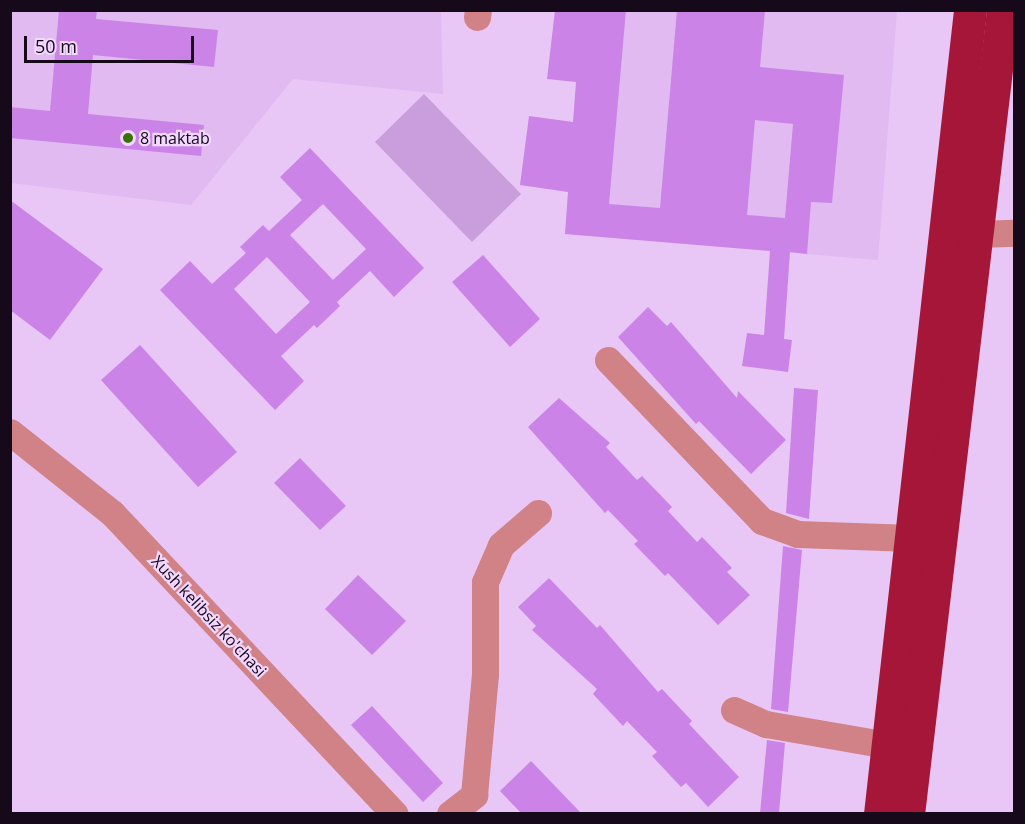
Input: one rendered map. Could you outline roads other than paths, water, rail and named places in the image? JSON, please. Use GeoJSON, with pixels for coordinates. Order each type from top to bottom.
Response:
{"type":"FeatureCollection","features":[{"type":"Feature","properties":{"kind":"highway"},"geometry":{"type":"LineString","coordinates":[[880,813],[970,10]]}},
{"type":"Feature","properties":{"kind":"highway"},"geometry":{"type":"LineString","coordinates":[[908,813],[1004,10]]}},
{"type":"Feature","properties":{"kind":"street"},"geometry":{"type":"LineString","coordinates":[[979,234],[1014,233]]}},
{"type":"Feature","properties":{"kind":"street"},"geometry":{"type":"LineString","coordinates":[[608,360],[762,521],[796,534],[912,538]]}},
{"type":"Feature","properties":{"kind":"street","name":"Xush kelibsiz ko'chasi"},"geometry":{"type":"LineString","coordinates":[[10,432],[112,513],[395,813]]}},
{"type":"Feature","properties":{"kind":"street"},"geometry":{"type":"LineString","coordinates":[[450,813],[474,795],[485,675],[485,582],[501,545],[538,513]]}},
{"type":"Feature","properties":{"kind":"street"},"geometry":{"type":"LineString","coordinates":[[734,710],[766,724],[888,745]]}},
{"type":"Feature","properties":{"kind":"place","name":"8 maktab"},"geometry":{"type":"Point","coordinates":[128,138]}}]}
